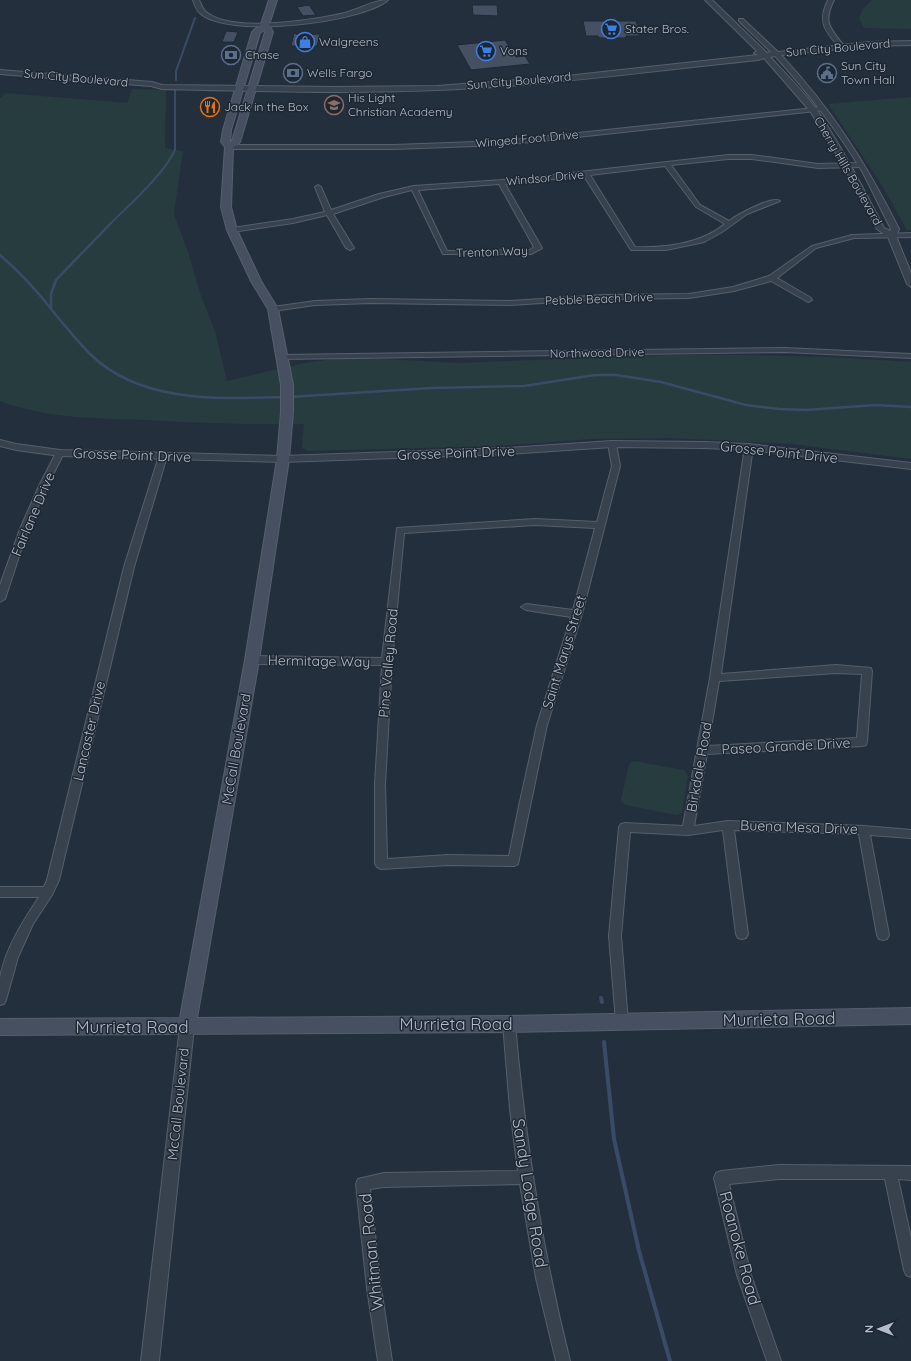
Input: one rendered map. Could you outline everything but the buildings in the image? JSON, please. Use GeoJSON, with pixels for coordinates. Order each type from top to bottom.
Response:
{"type":"FeatureCollection","features":[{"type":"Feature","properties":{"kind":"main road","name":"McCall Boulevard"},"geometry":{"type":"LineString","coordinates":[[187,1027],[252,660],[283,459],[287,412],[287,385],[273,309],[256,281],[232,230],[226,207],[229,147],[225,142],[256,32],[265,25],[273,0]]}},
{"type":"Feature","properties":{"kind":"main road","name":"McCall Boulevard"},"geometry":{"type":"LineString","coordinates":[[229,147],[236,142],[269,32],[265,25]]}},
{"type":"Feature","properties":{"kind":"main road","name":"Murrieta Road"},"geometry":{"type":"LineString","coordinates":[[0,1028],[509,1024],[911,1016]]}},
{"type":"Feature","properties":{"kind":"street"},"geometry":{"type":"LineString","coordinates":[[196,0],[198,8],[204,14],[214,19],[240,24],[265,25],[292,24],[319,20],[362,10],[385,0]]}},
{"type":"Feature","properties":{"kind":"street","name":"Cherry Hills Boulevard"},"geometry":{"type":"LineString","coordinates":[[708,0],[731,20],[765,55],[813,110],[848,165],[881,229],[892,236],[911,284]]}},
{"type":"Feature","properties":{"kind":"street"},"geometry":{"type":"LineString","coordinates":[[830,0],[824,12],[825,22],[829,32],[842,47]]}},
{"type":"Feature","properties":{"kind":"street","name":"Cherry Hills Boulevard"},"geometry":{"type":"LineString","coordinates":[[735,14],[776,54],[824,109],[861,165],[895,229],[892,236]]}},
{"type":"Feature","properties":{"kind":"street","name":"Sun City Boulevard"},"geometry":{"type":"LineString","coordinates":[[0,72],[152,84],[164,82],[409,88],[478,85],[758,58],[765,55],[842,47],[911,43]]}},
{"type":"Feature","properties":{"kind":"street","name":"Winged Foot Drive"},"geometry":{"type":"LineString","coordinates":[[229,147],[394,147],[491,143],[824,109]]}},
{"type":"Feature","properties":{"kind":"street","name":"Windsor Drive"},"geometry":{"type":"LineString","coordinates":[[232,230],[274,224],[328,213],[397,190],[414,188],[586,174],[728,157],[752,157],[802,165],[861,165]]}},
{"type":"Feature","properties":{"kind":"street"},"geometry":{"type":"LineString","coordinates":[[667,164],[698,206],[728,223]]}},
{"type":"Feature","properties":{"kind":"street"},"geometry":{"type":"LineString","coordinates":[[586,174],[633,249],[648,250],[698,240],[719,231],[728,223],[744,214],[777,201]]}},
{"type":"Feature","properties":{"kind":"street","name":"Trenton Way"},"geometry":{"type":"LineString","coordinates":[[414,188],[445,253],[531,252],[538,248],[501,182]]}},
{"type":"Feature","properties":{"kind":"street"},"geometry":{"type":"LineString","coordinates":[[318,187],[320,198],[328,213],[345,236],[350,248]]}},
{"type":"Feature","properties":{"kind":"street","name":"Pebble Beach Drive"},"geometry":{"type":"LineString","coordinates":[[273,309],[316,303],[371,300],[433,303],[510,303],[605,297],[689,296],[734,289],[772,278],[814,247],[854,236],[911,235]]}},
{"type":"Feature","properties":{"kind":"street"},"geometry":{"type":"LineString","coordinates":[[772,278],[808,300]]}},
{"type":"Feature","properties":{"kind":"street","name":"Northwood Drive"},"geometry":{"type":"LineString","coordinates":[[282,357],[785,350],[911,356]]}},
{"type":"Feature","properties":{"kind":"street","name":"Grosse Point Drive"},"geometry":{"type":"LineString","coordinates":[[0,443],[16,447],[60,453],[283,459],[508,451],[612,444],[704,445],[749,447],[911,466]]}},
{"type":"Feature","properties":{"kind":"street","name":"Saint Marys Street"},"geometry":{"type":"LineString","coordinates":[[514,861],[524,806],[542,725],[577,614],[616,466],[612,444]]}},
{"type":"Feature","properties":{"kind":"street","name":"Birkdale Road"},"geometry":{"type":"LineString","coordinates":[[622,1022],[615,936],[625,827],[688,831],[715,678],[749,447]]}},
{"type":"Feature","properties":{"kind":"street","name":"Fairlane Drive"},"geometry":{"type":"LineString","coordinates":[[0,599],[24,530],[43,486],[60,453]]}},
{"type":"Feature","properties":{"kind":"street","name":"Lancaster Drive"},"geometry":{"type":"LineString","coordinates":[[0,1000],[12,956],[29,921],[48,892],[53,880],[129,567],[163,456]]}},
{"type":"Feature","properties":{"kind":"street","name":"Pine Valley Road"},"geometry":{"type":"LineString","coordinates":[[514,861],[448,860],[381,864],[380,784],[387,662],[400,530],[535,522],[601,525]]}},
{"type":"Feature","properties":{"kind":"street"},"geometry":{"type":"LineString","coordinates":[[526,607],[577,614]]}},
{"type":"Feature","properties":{"kind":"street","name":"Hermitage Way"},"geometry":{"type":"LineString","coordinates":[[252,660],[387,662]]}},
{"type":"Feature","properties":{"kind":"street","name":"Paseo Grande Drive"},"geometry":{"type":"LineString","coordinates":[[702,750],[862,742],[866,670],[836,669],[715,678]]}},
{"type":"Feature","properties":{"kind":"street"},"geometry":{"type":"LineString","coordinates":[[728,825],[742,934]]}},
{"type":"Feature","properties":{"kind":"street","name":"Buena Mesa Drive"},"geometry":{"type":"LineString","coordinates":[[688,831],[728,825],[864,830],[911,834]]}},
{"type":"Feature","properties":{"kind":"street"},"geometry":{"type":"LineString","coordinates":[[864,830],[883,935]]}},
{"type":"Feature","properties":{"kind":"street"},"geometry":{"type":"LineString","coordinates":[[0,892],[48,892]]}},
{"type":"Feature","properties":{"kind":"street","name":"Sandy Lodge Road"},"geometry":{"type":"LineString","coordinates":[[509,1024],[515,1098],[525,1177],[538,1254],[563,1361]]}},
{"type":"Feature","properties":{"kind":"street","name":"McCall Boulevard"},"geometry":{"type":"LineString","coordinates":[[150,1361],[187,1027]]}},
{"type":"Feature","properties":{"kind":"street","name":"Roanoke Road"},"geometry":{"type":"LineString","coordinates":[[774,1361],[744,1275],[721,1178],[779,1172],[911,1173]]}},
{"type":"Feature","properties":{"kind":"street"},"geometry":{"type":"LineString","coordinates":[[890,1173],[911,1270]]}},
{"type":"Feature","properties":{"kind":"street","name":"Whitman Road"},"geometry":{"type":"LineString","coordinates":[[385,1361],[374,1288],[363,1184],[384,1180],[525,1177]]}},
{"type":"Feature","properties":{"kind":"green space"},"geometry":{"type":"Polygon","coordinates":[[[872,0],[911,0],[911,29],[864,28],[859,18],[863,9],[872,0]]]}},
{"type":"Feature","properties":{"kind":"green space"},"geometry":{"type":"Polygon","coordinates":[[[132,89],[166,90],[165,148],[183,151],[174,214],[188,252],[201,296],[215,331],[227,381],[304,363],[348,357],[456,363],[667,355],[744,355],[832,357],[911,362],[911,459],[791,444],[672,438],[592,439],[496,446],[308,451],[302,448],[304,424],[226,424],[110,419],[54,414],[18,407],[0,401],[0,98],[6,93],[127,103],[132,89]]]}},
{"type":"Feature","properties":{"kind":"green space"},"geometry":{"type":"Polygon","coordinates":[[[911,97],[911,230],[907,230],[881,184],[828,104],[911,97]]]}},
{"type":"Feature","properties":{"kind":"green space"},"geometry":{"type":"Polygon","coordinates":[[[634,761],[684,770],[688,776],[682,813],[676,815],[625,805],[621,800],[629,764],[634,761]]]}},
{"type":"Feature","properties":{"kind":"waterway"},"geometry":{"type":"LineString","coordinates":[[176,80],[176,71],[195,18]]}},
{"type":"Feature","properties":{"kind":"waterway"},"geometry":{"type":"LineString","coordinates":[[111,223],[155,179],[175,150],[175,90]]}},
{"type":"Feature","properties":{"kind":"waterway"},"geometry":{"type":"LineString","coordinates":[[51,309],[51,294],[56,280],[111,223]]}},
{"type":"Feature","properties":{"kind":"waterway"},"geometry":{"type":"LineString","coordinates":[[0,255],[30,284],[51,309]]}},
{"type":"Feature","properties":{"kind":"waterway"},"geometry":{"type":"LineString","coordinates":[[51,309],[90,354],[110,370],[132,382],[156,390],[181,395],[232,398],[283,397]]}},
{"type":"Feature","properties":{"kind":"waterway"},"geometry":{"type":"LineString","coordinates":[[289,397],[432,388],[524,386],[595,375],[616,375],[661,382],[746,405],[779,409],[806,410],[876,405],[911,407]]}},
{"type":"Feature","properties":{"kind":"waterway"},"geometry":{"type":"LineString","coordinates":[[601,998],[602,1002]]}},
{"type":"Feature","properties":{"kind":"waterway"},"geometry":{"type":"LineString","coordinates":[[604,1042],[614,1139],[639,1251],[670,1361]]}},
{"type":"Feature","properties":{"kind":"place","name":"Stater Bros."},"geometry":{"type":"Point","coordinates":[611,29]}},
{"type":"Feature","properties":{"kind":"place","name":"Walgreens"},"geometry":{"type":"Point","coordinates":[305,42]}},
{"type":"Feature","properties":{"kind":"place","name":"Vons"},"geometry":{"type":"Point","coordinates":[486,51]}},
{"type":"Feature","properties":{"kind":"place","name":"Chase"},"geometry":{"type":"Point","coordinates":[231,55]}},
{"type":"Feature","properties":{"kind":"place","name":"Wells Fargo"},"geometry":{"type":"Point","coordinates":[293,73]}},
{"type":"Feature","properties":{"kind":"place","name":"Sun City Town Hall"},"geometry":{"type":"Point","coordinates":[827,73]}},
{"type":"Feature","properties":{"kind":"place","name":"His Light Christian Academy"},"geometry":{"type":"Point","coordinates":[334,105]}},
{"type":"Feature","properties":{"kind":"place","name":"Jack in the Box"},"geometry":{"type":"Point","coordinates":[210,107]}}]}
